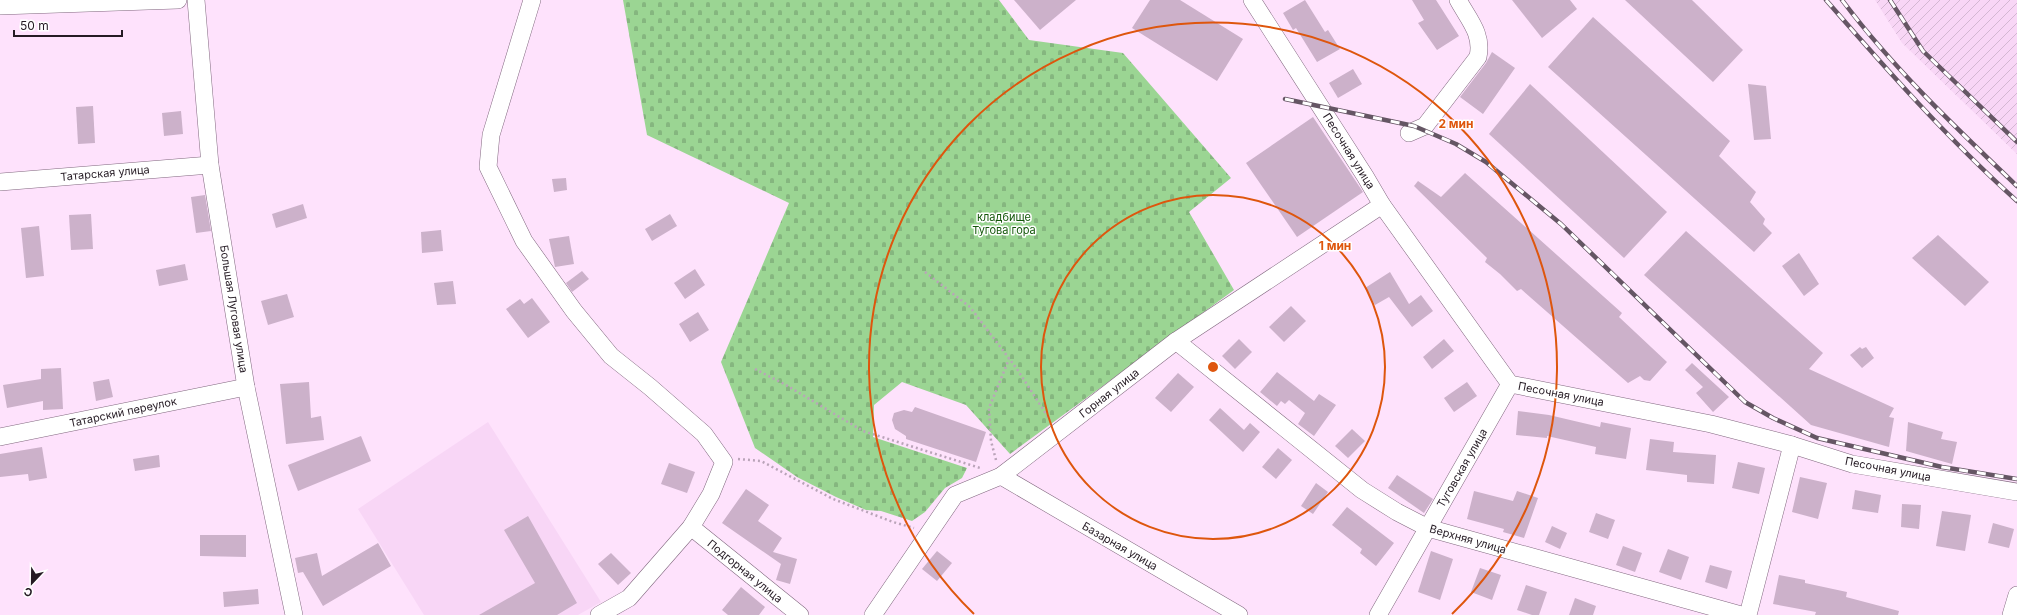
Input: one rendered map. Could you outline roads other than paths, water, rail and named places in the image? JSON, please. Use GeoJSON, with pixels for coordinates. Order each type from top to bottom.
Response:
{"type":"FeatureCollection","features":[{"type":"Feature","properties":{"kind":"street"},"geometry":{"type":"LineString","coordinates":[[0,6],[178,0]]}},
{"type":"Feature","properties":{"kind":"street","name":"Большая Луговая улица"},"geometry":{"type":"LineString","coordinates":[[196,0],[210,165],[246,387],[291,615]]}},
{"type":"Feature","properties":{"kind":"street"},"geometry":{"type":"LineString","coordinates":[[532,0],[491,134],[488,167],[524,241],[574,311],[611,356],[650,387],[704,434],[724,462],[711,494],[691,527],[629,598],[599,615]]}},
{"type":"Feature","properties":{"kind":"street","name":"Песочная улица"},"geometry":{"type":"LineString","coordinates":[[1252,0],[1382,205],[1510,384],[1711,424],[1792,445],[1852,464],[2017,492]]}},
{"type":"Feature","properties":{"kind":"street"},"geometry":{"type":"LineString","coordinates":[[1409,133],[1425,126],[1478,57],[1480,45],[1478,35],[1458,0]]}},
{"type":"Feature","properties":{"kind":"street","name":"Татарская улица"},"geometry":{"type":"LineString","coordinates":[[0,182],[210,165]]}},
{"type":"Feature","properties":{"kind":"street","name":"Горная улица"},"geometry":{"type":"LineString","coordinates":[[873,615],[955,495],[1001,476],[1176,342],[1382,205]]}},
{"type":"Feature","properties":{"kind":"street","name":"Верхняя улица"},"geometry":{"type":"LineString","coordinates":[[1176,342],[1362,490],[1397,512],[1428,528],[1741,615]]}},
{"type":"Feature","properties":{"kind":"street","name":"Туговская улица"},"geometry":{"type":"LineString","coordinates":[[1378,615],[1510,384]]}},
{"type":"Feature","properties":{"kind":"street","name":"Татарский переулок"},"geometry":{"type":"LineString","coordinates":[[0,437],[246,387]]}},
{"type":"Feature","properties":{"kind":"street"},"geometry":{"type":"LineString","coordinates":[[1748,615],[1792,445]]}},
{"type":"Feature","properties":{"kind":"street","name":"Базарная улица"},"geometry":{"type":"LineString","coordinates":[[1001,476],[1239,615]]}},
{"type":"Feature","properties":{"kind":"street","name":"Подгорная улица"},"geometry":{"type":"LineString","coordinates":[[691,527],[800,615]]}},
{"type":"Feature","properties":{"kind":"street"},"geometry":{"type":"LineString","coordinates":[[2011,615],[2017,595]]}},
{"type":"Feature","properties":{"kind":"railway"},"geometry":{"type":"LineString","coordinates":[[1826,0],[1942,129],[2017,201]]}},
{"type":"Feature","properties":{"kind":"railway"},"geometry":{"type":"LineString","coordinates":[[1842,0],[1903,73],[2017,186]]}},
{"type":"Feature","properties":{"kind":"railway"},"geometry":{"type":"LineString","coordinates":[[1890,0],[1923,51],[2017,142]]}},
{"type":"Feature","properties":{"kind":"railway"},"geometry":{"type":"LineString","coordinates":[[1285,99],[1414,126],[1456,144],[1486,162],[1561,224],[1745,402],[1773,418],[1817,438],[1942,467],[2017,479]]}},
{"type":"Feature","properties":{"kind":"park label","name":"кладбище Тугова гора"},"geometry":{"type":"Point","coordinates":[1004,223]}}]}
